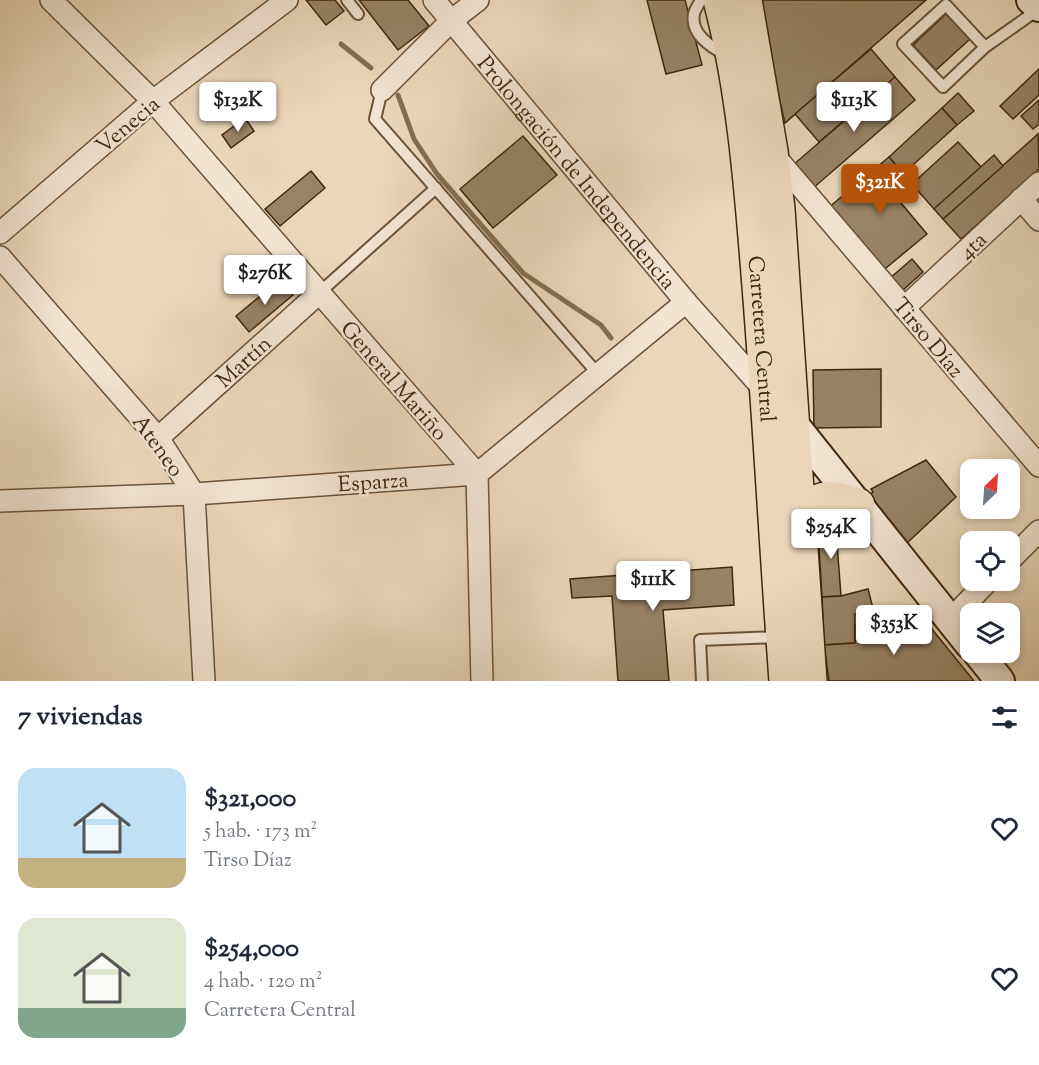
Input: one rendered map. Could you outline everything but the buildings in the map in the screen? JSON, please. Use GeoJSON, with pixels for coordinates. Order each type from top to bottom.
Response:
{"type":"FeatureCollection","features":[{"type":"Feature","properties":{"kind":"main road","name":"Carretera Central"},"geometry":{"type":"LineString","coordinates":[[728,5],[734,60],[766,211],[775,334],[793,423],[788,528]]}},
{"type":"Feature","properties":{"kind":"main road","name":"Carretera Central"},"geometry":{"type":"LineString","coordinates":[[728,5],[771,151],[766,211]]}},
{"type":"Feature","properties":{"kind":"main road","name":"Carretera Central"},"geometry":{"type":"LineString","coordinates":[[775,334],[767,393],[788,528],[795,636],[810,681]]}},
{"type":"Feature","properties":{"kind":"main road"},"geometry":{"type":"LineString","coordinates":[[788,528],[818,501],[836,497],[858,505]]}},
{"type":"Feature","properties":{"kind":"main road","name":"Carretera Central"},"geometry":{"type":"LineString","coordinates":[[786,681],[795,636]]}},
{"type":"Feature","properties":{"kind":"street","name":"General Mariño"},"geometry":{"type":"LineString","coordinates":[[51,0],[153,101],[477,474]]}},
{"type":"Feature","properties":{"kind":"street","name":"Venecia"},"geometry":{"type":"LineString","coordinates":[[0,233],[153,101],[287,0]]}},
{"type":"Feature","properties":{"kind":"street","name":"Prolongación de Independencia"},"geometry":{"type":"LineString","coordinates":[[434,0],[686,302],[793,423],[960,632]]}},
{"type":"Feature","properties":{"kind":"street"},"geometry":{"type":"LineString","coordinates":[[382,90],[452,21],[478,0]]}},
{"type":"Feature","properties":{"kind":"street"},"geometry":{"type":"LineString","coordinates":[[1031,0],[1039,8]]}},
{"type":"Feature","properties":{"kind":"street","name":"Tirso Díaz"},"geometry":{"type":"LineString","coordinates":[[771,151],[1039,466]]}},
{"type":"Feature","properties":{"kind":"street","name":"4ta"},"geometry":{"type":"LineString","coordinates":[[904,308],[1039,183]]}},
{"type":"Feature","properties":{"kind":"street"},"geometry":{"type":"LineString","coordinates":[[1021,199],[1039,220]]}},
{"type":"Feature","properties":{"kind":"street"},"geometry":{"type":"LineString","coordinates":[[766,211],[819,208]]}},
{"type":"Feature","properties":{"kind":"street","name":"Ateneo"},"geometry":{"type":"LineString","coordinates":[[0,257],[158,438],[194,494],[204,681]]}},
{"type":"Feature","properties":{"kind":"street","name":"Martín"},"geometry":{"type":"LineString","coordinates":[[158,438],[319,293]]}},
{"type":"Feature","properties":{"kind":"street"},"geometry":{"type":"LineString","coordinates":[[482,681],[477,474],[686,302]]}},
{"type":"Feature","properties":{"kind":"street"},"geometry":{"type":"LineString","coordinates":[[721,342],[738,347],[775,334]]}},
{"type":"Feature","properties":{"kind":"street","name":"Esparza"},"geometry":{"type":"LineString","coordinates":[[0,501],[194,494],[477,474]]}},
{"type":"Feature","properties":{"kind":"street"},"geometry":{"type":"LineString","coordinates":[[1020,550],[1039,531]]}},
{"type":"Feature","properties":{"kind":"street"},"geometry":{"type":"LineString","coordinates":[[950,620],[978,591]]}},
{"type":"Feature","properties":{"kind":"street"},"geometry":{"type":"LineString","coordinates":[[985,663],[1000,681]]}},
{"type":"Feature","properties":{"kind":"lane"},"geometry":{"type":"LineString","coordinates":[[347,0],[358,14]]}},
{"type":"Feature","properties":{"kind":"lane"},"geometry":{"type":"LineString","coordinates":[[985,47],[946,5],[903,45],[942,87],[985,47],[1039,8]]}},
{"type":"Feature","properties":{"kind":"lane"},"geometry":{"type":"LineString","coordinates":[[382,90],[375,119],[598,374]]}},
{"type":"Feature","properties":{"kind":"lane","name":"Martín"},"geometry":{"type":"LineString","coordinates":[[319,293],[436,188]]}},
{"type":"Feature","properties":{"kind":"lane"},"geometry":{"type":"LineString","coordinates":[[702,681],[700,640],[795,636]]}},
{"type":"Feature","properties":{"kind":"waterway"},"geometry":{"type":"LineString","coordinates":[[341,44],[371,68]]}},
{"type":"Feature","properties":{"kind":"waterway"},"geometry":{"type":"LineString","coordinates":[[398,95],[414,139],[437,174],[523,273],[601,325],[611,338]]}}]}
